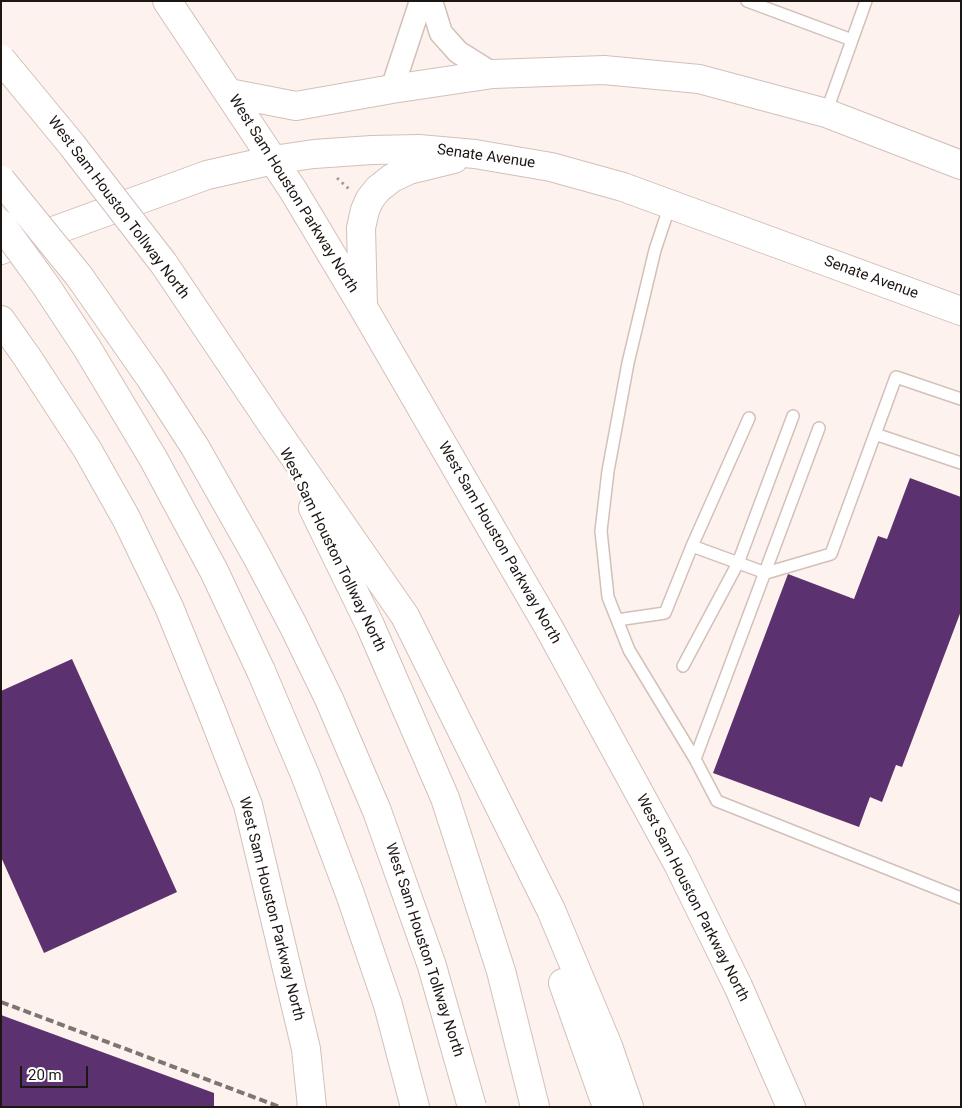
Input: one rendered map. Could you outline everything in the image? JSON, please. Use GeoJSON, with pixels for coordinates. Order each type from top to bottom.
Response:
{"type":"FeatureCollection","features":[{"type":"Feature","properties":{"kind":"main road","name":"West Sam Houston Parkway North"},"geometry":{"type":"LineString","coordinates":[[167,1],[273,160],[363,307],[549,628],[678,864],[738,986],[791,1107]]}},
{"type":"Feature","properties":{"kind":"main road","name":"West Sam Houston Tollway North"},"geometry":{"type":"LineString","coordinates":[[1,59],[72,145],[164,264],[273,426],[370,626],[445,798],[501,971],[535,1107]]}},
{"type":"Feature","properties":{"kind":"main road"},"geometry":{"type":"LineString","coordinates":[[229,93],[296,106],[494,74],[604,70],[699,79],[826,112],[961,165]]}},
{"type":"Feature","properties":{"kind":"main road","name":"Senate Avenue"},"geometry":{"type":"LineString","coordinates":[[1,250],[207,174],[273,160],[314,154],[418,149],[475,154],[551,167],[623,187],[961,311]]}},
{"type":"Feature","properties":{"kind":"main road"},"geometry":{"type":"LineString","coordinates":[[363,307],[361,228],[365,210],[370,199],[378,189],[392,178],[409,170],[475,154]]}},
{"type":"Feature","properties":{"kind":"main road","name":"West Sam Houston Tollway North"},"geometry":{"type":"LineString","coordinates":[[1,180],[79,276],[195,447],[231,509],[293,625],[345,736],[384,828],[432,966],[472,1107]]}},
{"type":"Feature","properties":{"kind":"main road"},"geometry":{"type":"LineString","coordinates":[[1,224],[67,317],[126,410],[202,547],[250,646],[297,754],[350,894],[388,1005],[415,1107]]}},
{"type":"Feature","properties":{"kind":"main road","name":"West Sam Houston Parkway North"},"geometry":{"type":"LineString","coordinates":[[1,320],[87,449],[126,518],[169,607],[211,710],[248,805],[306,1049],[312,1107]]}},
{"type":"Feature","properties":{"kind":"main road"},"geometry":{"type":"LineString","coordinates":[[273,426],[404,616],[551,910],[608,1046],[629,1107]]}},
{"type":"Feature","properties":{"kind":"main road"},"geometry":{"type":"LineString","coordinates":[[484,778],[553,954],[607,1107]]}},
{"type":"Feature","properties":{"kind":"street"},"geometry":{"type":"LineString","coordinates":[[392,89],[421,1]]}},
{"type":"Feature","properties":{"kind":"street"},"geometry":{"type":"LineString","coordinates":[[431,1],[441,33],[458,52],[494,74]]}},
{"type":"Feature","properties":{"kind":"lane"},"geometry":{"type":"LineString","coordinates":[[746,1],[852,40]]}},
{"type":"Feature","properties":{"kind":"lane"},"geometry":{"type":"LineString","coordinates":[[826,112],[866,1]]}},
{"type":"Feature","properties":{"kind":"lane"},"geometry":{"type":"LineString","coordinates":[[670,205],[655,250],[628,363],[608,471],[600,531],[608,597],[629,650],[695,759],[717,801],[961,898]]}},
{"type":"Feature","properties":{"kind":"lane"},"geometry":{"type":"LineString","coordinates":[[692,546],[766,573],[831,554],[896,377],[961,399]]}},
{"type":"Feature","properties":{"kind":"lane"},"geometry":{"type":"LineString","coordinates":[[683,666],[738,563],[792,416]]}},
{"type":"Feature","properties":{"kind":"lane"},"geometry":{"type":"LineString","coordinates":[[617,620],[665,613],[692,546],[749,418]]}},
{"type":"Feature","properties":{"kind":"lane"},"geometry":{"type":"LineString","coordinates":[[695,759],[820,428]]}},
{"type":"Feature","properties":{"kind":"lane"},"geometry":{"type":"LineString","coordinates":[[875,434],[961,463]]}},
{"type":"Feature","properties":{"kind":"path"},"geometry":{"type":"LineString","coordinates":[[337,178],[350,190]]}},
{"type":"Feature","properties":{"kind":"building"},"geometry":{"type":"Polygon","coordinates":[[[910,478],[961,497],[961,611],[902,767],[896,765],[882,802],[870,797],[859,827],[713,773],[788,574],[854,599],[878,536],[887,539],[910,478]]]}},
{"type":"Feature","properties":{"kind":"building"},"geometry":{"type":"Polygon","coordinates":[[[72,659],[177,892],[44,953],[1,857],[1,691],[72,659]]]}},
{"type":"Feature","properties":{"kind":"building"},"geometry":{"type":"Polygon","coordinates":[[[1,1015],[214,1093],[214,1107],[1,1107],[1,1015]]]}},
{"type":"Feature","properties":{"kind":"railway"},"geometry":{"type":"LineString","coordinates":[[1,1002],[280,1107]]}}]}
